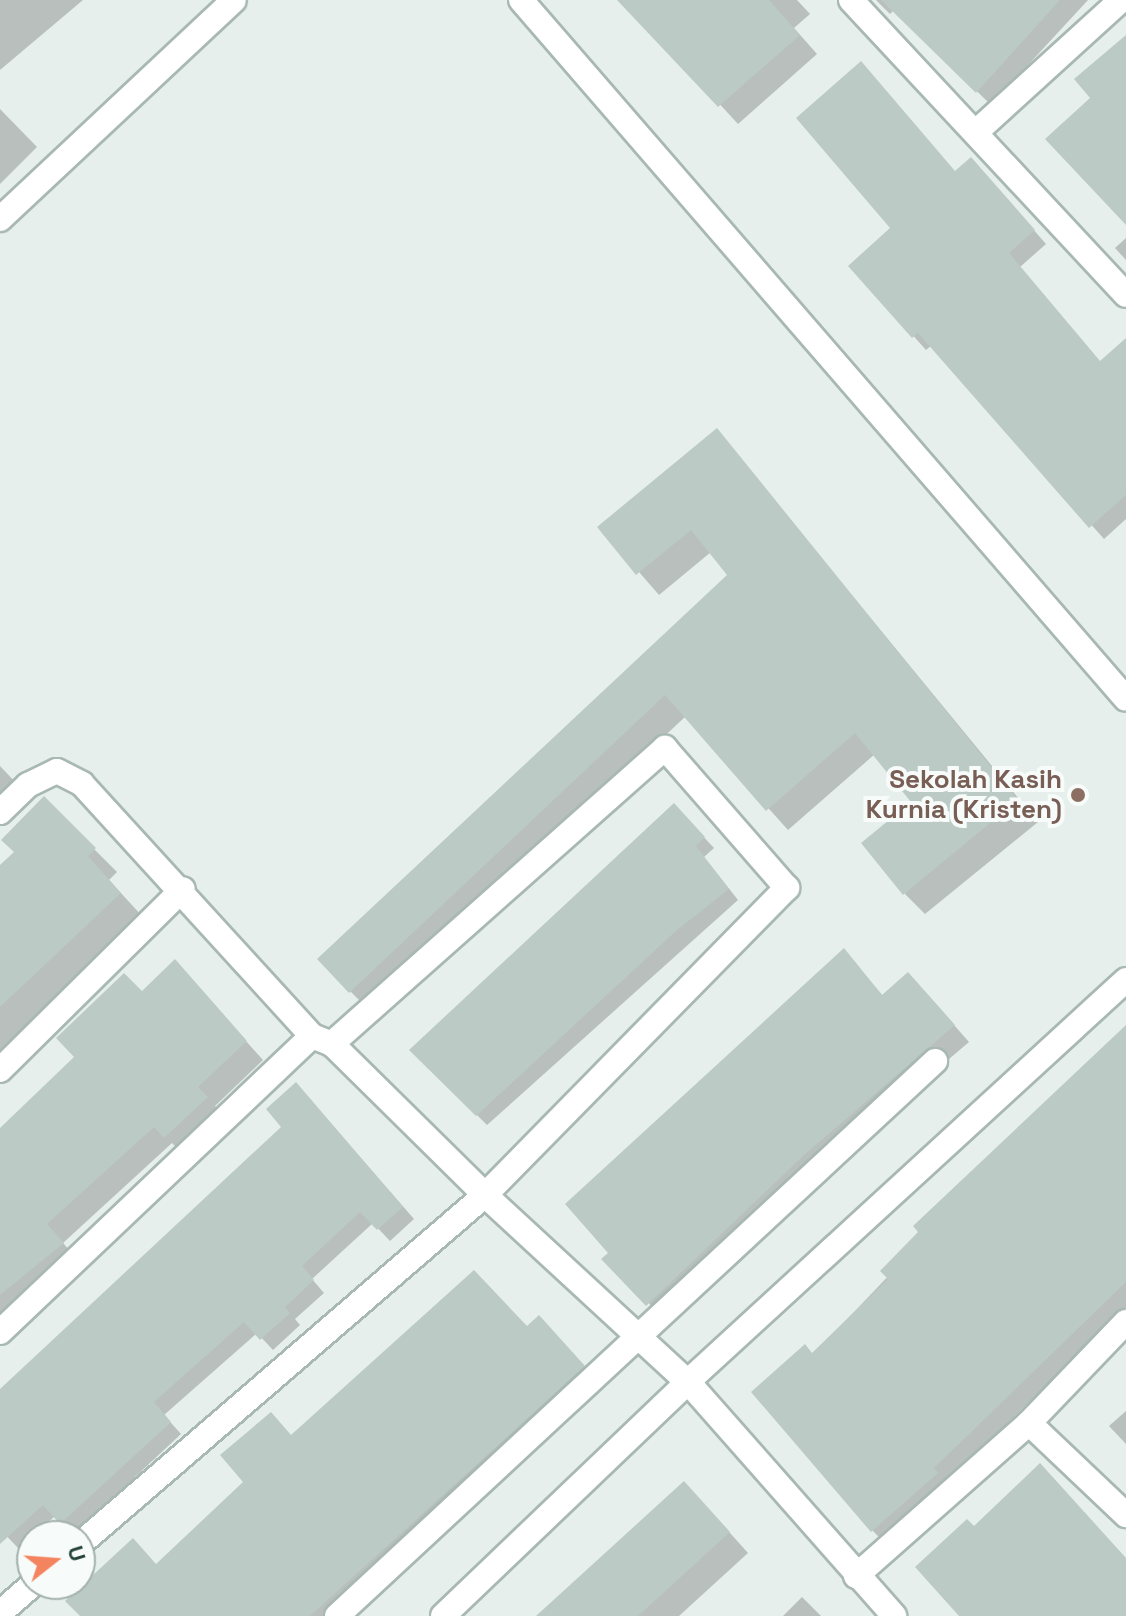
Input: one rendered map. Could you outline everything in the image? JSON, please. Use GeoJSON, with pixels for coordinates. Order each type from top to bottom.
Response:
{"type":"FeatureCollection","features":[{"type":"Feature","properties":{"kind":"street"},"geometry":{"type":"LineString","coordinates":[[0,219],[234,0]]}},
{"type":"Feature","properties":{"kind":"street"},"geometry":{"type":"LineString","coordinates":[[521,0],[1126,699]]}},
{"type":"Feature","properties":{"kind":"street"},"geometry":{"type":"LineString","coordinates":[[851,0],[1126,295]]}},
{"type":"Feature","properties":{"kind":"street"},"geometry":{"type":"LineString","coordinates":[[976,132],[1121,0]]}},
{"type":"Feature","properties":{"kind":"street"},"geometry":{"type":"LineString","coordinates":[[0,1332],[322,1040],[665,748],[787,888],[485,1195],[96,1530]]}},
{"type":"Feature","properties":{"kind":"street"},"geometry":{"type":"LineString","coordinates":[[0,812],[28,785],[57,771],[82,784],[322,1040],[688,1382],[894,1616]]}},
{"type":"Feature","properties":{"kind":"street"},"geometry":{"type":"LineString","coordinates":[[0,1070],[183,889]]}},
{"type":"Feature","properties":{"kind":"street"},"geometry":{"type":"LineString","coordinates":[[443,1616],[688,1382],[1126,980]]}},
{"type":"Feature","properties":{"kind":"street"},"geometry":{"type":"LineString","coordinates":[[337,1616],[935,1061]]}},
{"type":"Feature","properties":{"kind":"street"},"geometry":{"type":"LineString","coordinates":[[856,1576],[1029,1423],[1126,1322]]}},
{"type":"Feature","properties":{"kind":"street"},"geometry":{"type":"LineString","coordinates":[[1029,1423],[1126,1515]]}},
{"type":"Feature","properties":{"kind":"building"},"geometry":{"type":"Polygon","coordinates":[[[617,0],[769,0],[800,35],[718,107],[617,0]]]}},
{"type":"Feature","properties":{"kind":"building"},"geometry":{"type":"Polygon","coordinates":[[[881,0],[1060,0],[976,93],[881,0]]]}},
{"type":"Feature","properties":{"kind":"building"},"geometry":{"type":"Polygon","coordinates":[[[1126,35],[1126,225],[1045,139],[1090,98],[1074,79],[1126,35]]]}},
{"type":"Feature","properties":{"kind":"building"},"geometry":{"type":"Polygon","coordinates":[[[861,61],[955,171],[971,157],[1035,230],[1009,253],[1100,361],[1126,338],[1126,495],[1089,528],[918,333],[912,338],[848,266],[890,228],[796,118],[861,61]]]}},
{"type":"Feature","properties":{"kind":"building"},"geometry":{"type":"Polygon","coordinates":[[[717,428],[1018,800],[903,895],[861,843],[911,802],[855,733],[766,811],[665,695],[349,993],[317,959],[727,575],[691,530],[636,575],[597,527],[717,428]]]}},
{"type":"Feature","properties":{"kind":"building"},"geometry":{"type":"Polygon","coordinates":[[[44,796],[96,848],[88,856],[121,893],[0,1007],[0,865],[14,852],[1,840],[44,796]]]}},
{"type":"Feature","properties":{"kind":"building"},"geometry":{"type":"Polygon","coordinates":[[[674,803],[705,837],[696,846],[729,889],[677,930],[476,1116],[409,1050],[674,803]]]}},
{"type":"Feature","properties":{"kind":"building"},"geometry":{"type":"Polygon","coordinates":[[[844,948],[882,995],[908,972],[955,1025],[803,1156],[646,1306],[601,1259],[608,1253],[565,1204],[844,948]]]}},
{"type":"Feature","properties":{"kind":"building"},"geometry":{"type":"Polygon","coordinates":[[[175,959],[247,1041],[198,1087],[208,1097],[164,1138],[154,1127],[47,1224],[64,1243],[0,1295],[0,1128],[74,1057],[56,1038],[124,973],[142,991],[175,959]]]}},
{"type":"Feature","properties":{"kind":"building"},"geometry":{"type":"Polygon","coordinates":[[[1126,1025],[1126,1282],[934,1468],[938,1473],[871,1532],[751,1392],[805,1344],[812,1353],[888,1279],[880,1271],[918,1232],[913,1226],[1126,1025]]]}},
{"type":"Feature","properties":{"kind":"building"},"geometry":{"type":"Polygon","coordinates":[[[296,1082],[403,1207],[377,1230],[360,1212],[302,1266],[314,1280],[285,1307],[290,1313],[260,1340],[244,1322],[154,1402],[171,1422],[64,1520],[56,1520],[43,1505],[26,1520],[16,1520],[16,1529],[0,1544],[0,1389],[281,1127],[266,1109],[296,1082]]]}},
{"type":"Feature","properties":{"kind":"building"},"geometry":{"type":"Polygon","coordinates":[[[474,1270],[527,1326],[539,1315],[585,1366],[310,1616],[80,1616],[65,1601],[96,1600],[96,1572],[133,1538],[156,1564],[243,1482],[220,1455],[271,1412],[291,1435],[474,1270]]]}},
{"type":"Feature","properties":{"kind":"building"},"geometry":{"type":"Polygon","coordinates":[[[1040,1463],[1126,1558],[1126,1616],[959,1616],[915,1567],[967,1519],[974,1526],[1040,1463]]]}},
{"type":"Feature","properties":{"kind":"building"},"geometry":{"type":"Polygon","coordinates":[[[684,1481],[730,1532],[638,1616],[536,1616],[684,1481]]]}},
{"type":"Feature","properties":{"kind":"place","name":"Sekolah Kasih Kurnia (Kristen)"},"geometry":{"type":"Point","coordinates":[1078,795]}}]}
